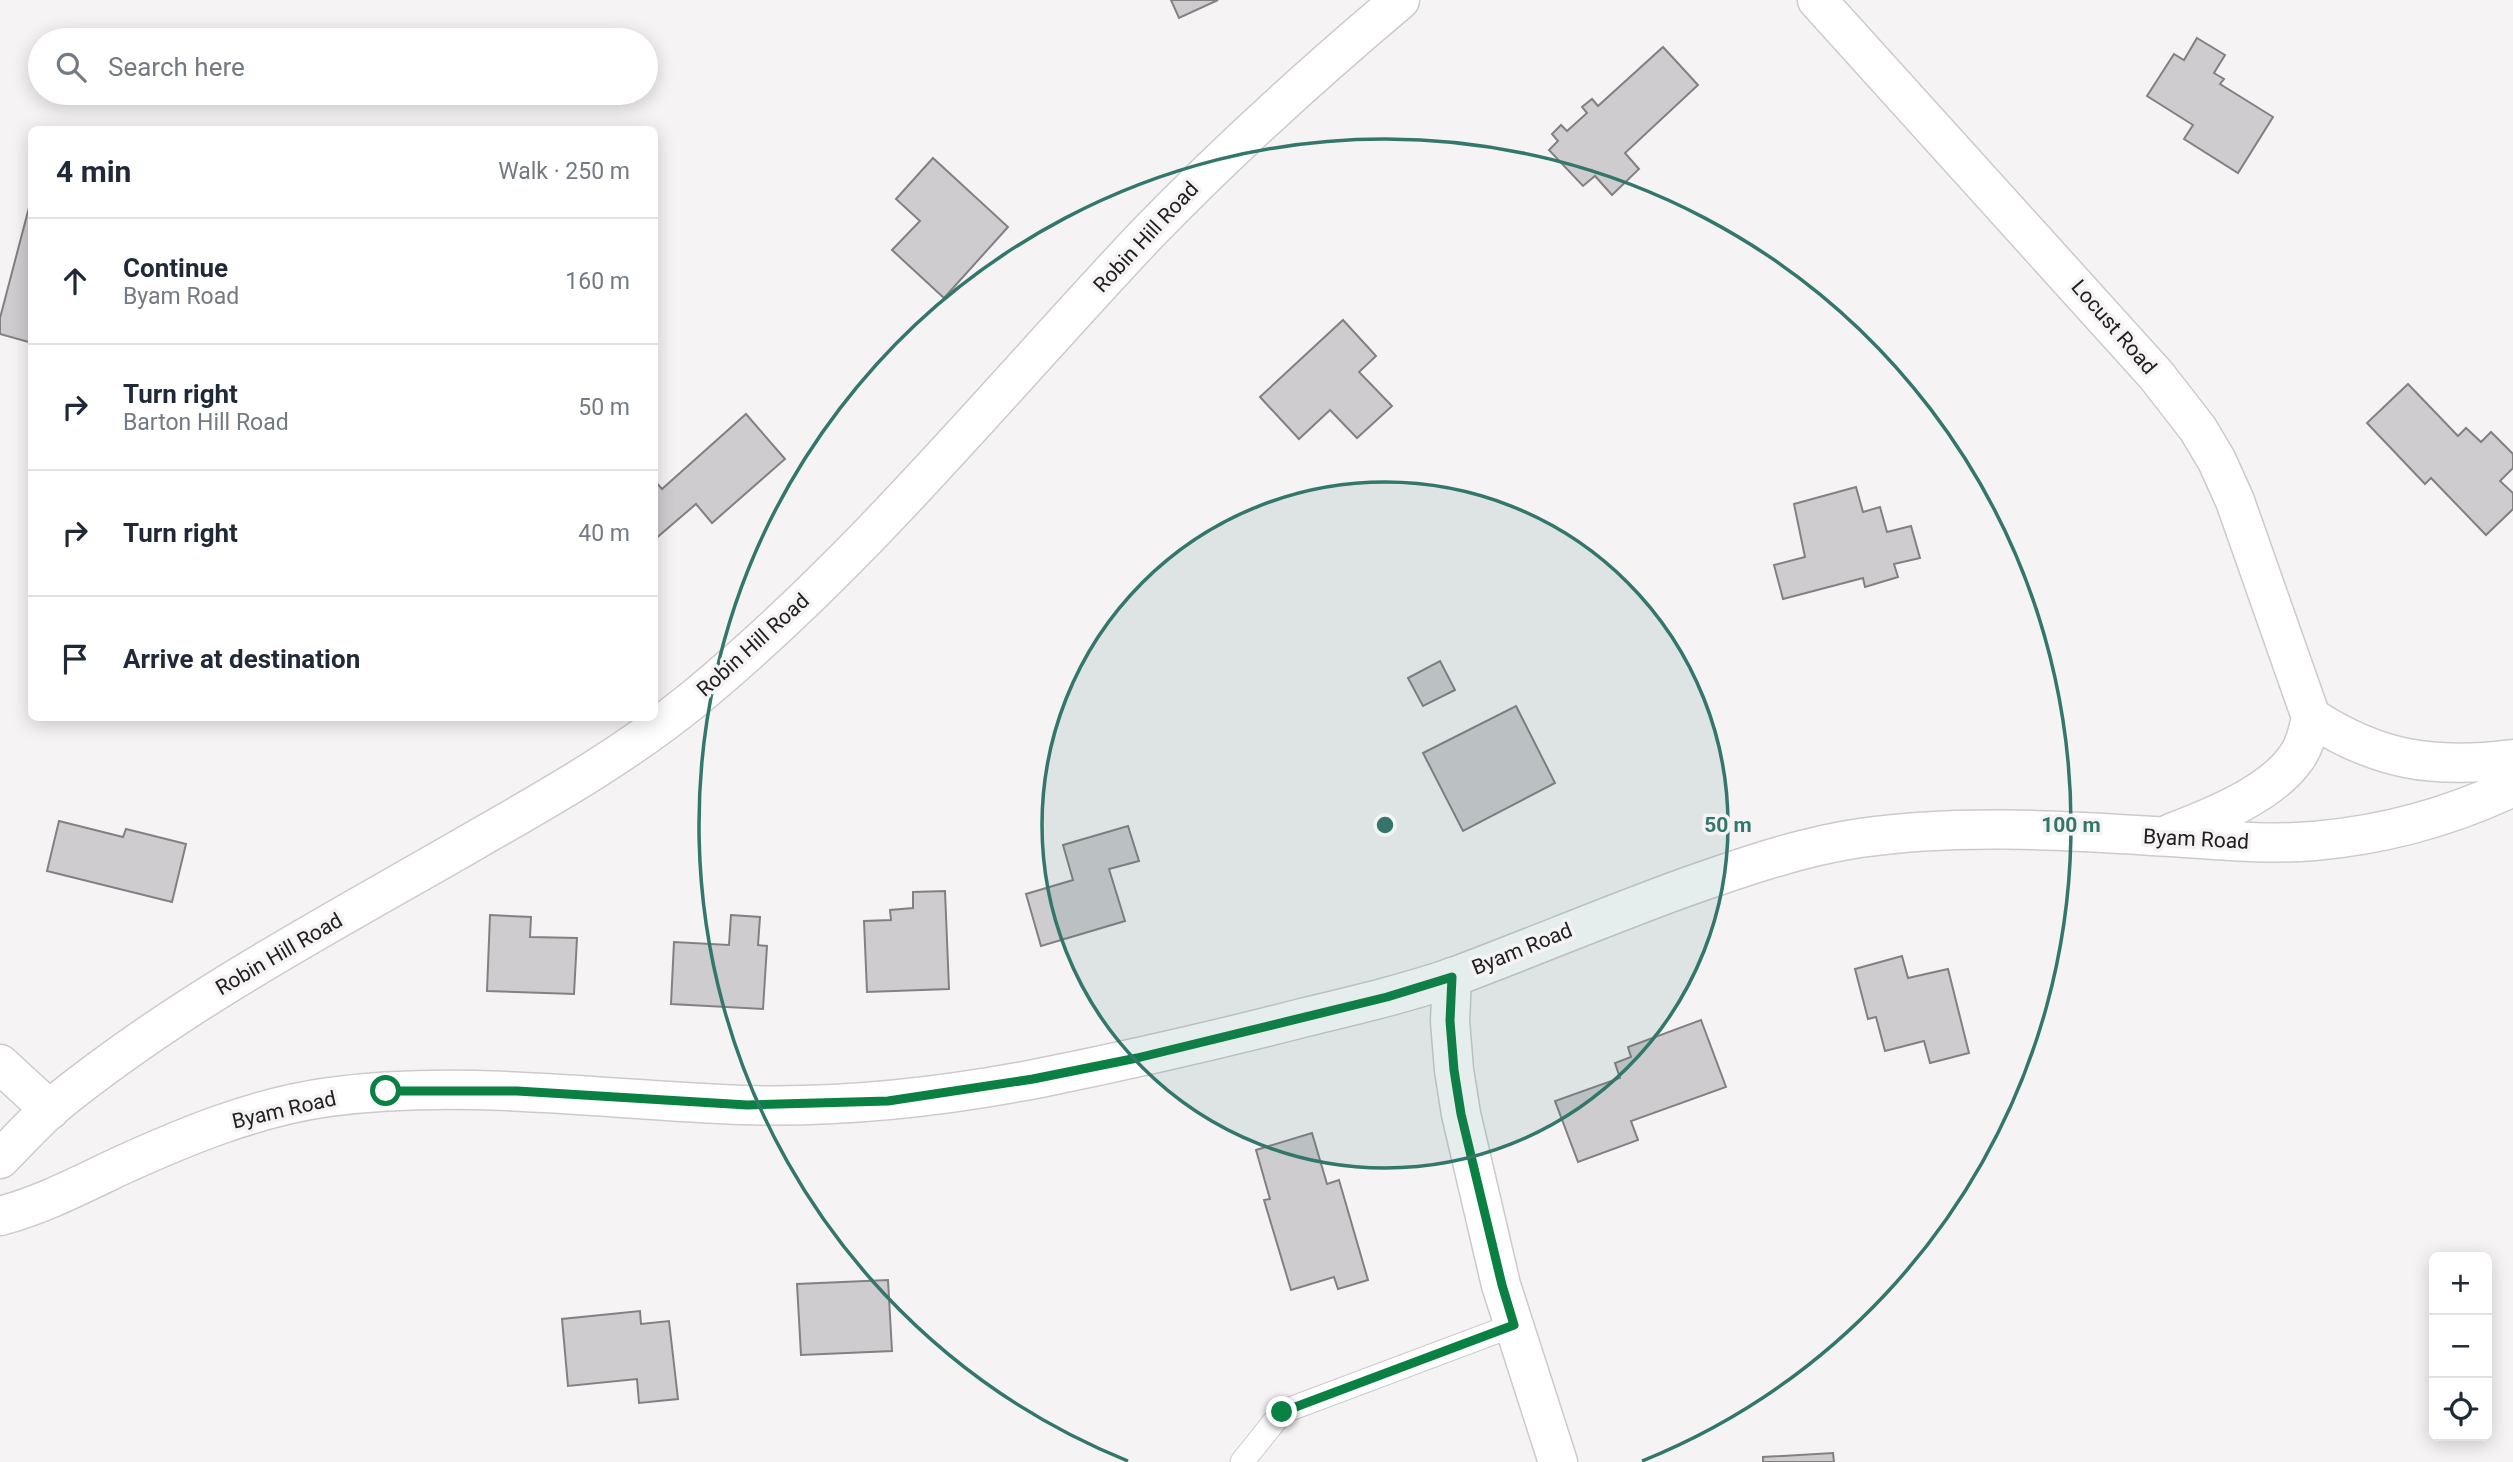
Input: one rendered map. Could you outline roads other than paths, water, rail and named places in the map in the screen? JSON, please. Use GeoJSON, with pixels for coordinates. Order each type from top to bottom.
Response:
{"type":"FeatureCollection","features":[{"type":"Feature","properties":{"kind":"street","name":"Robin Hill Road"},"geometry":{"type":"LineString","coordinates":[[0,1159],[50,1110],[162,1026],[222,986],[570,786],[633,746],[694,699],[824,581],[939,461],[1141,240],[1204,176],[1266,117],[1400,0]]}},
{"type":"Feature","properties":{"kind":"street","name":"Locust Road"},"geometry":{"type":"LineString","coordinates":[[1817,0],[2114,326],[2198,429],[2217,461],[2235,501],[2311,717]]}},
{"type":"Feature","properties":{"kind":"street"},"geometry":{"type":"LineString","coordinates":[[2163,837],[2205,821],[2258,792],[2297,758],[2311,717],[2336,734],[2371,750],[2407,759],[2450,764],[2513,760]]}},
{"type":"Feature","properties":{"kind":"street","name":"Byam Road"},"geometry":{"type":"LineString","coordinates":[[0,1216],[32,1206],[168,1145],[255,1113],[322,1098],[386,1091],[517,1091],[747,1105],[888,1101],[1020,1081],[1149,1055],[1387,997],[1452,977],[1761,860],[1863,837],[1927,831],[1993,830],[2251,842],[2311,841],[2372,834],[2426,821],[2479,803],[2513,787]]}},
{"type":"Feature","properties":{"kind":"street"},"geometry":{"type":"LineString","coordinates":[[1452,977],[1450,1021],[1461,1114],[1502,1285],[1558,1462]]}},
{"type":"Feature","properties":{"kind":"street"},"geometry":{"type":"LineString","coordinates":[[0,1064],[50,1110]]}},
{"type":"Feature","properties":{"kind":"lane"},"geometry":{"type":"LineString","coordinates":[[1242,1462],[1282,1412],[1514,1325]]}}]}
